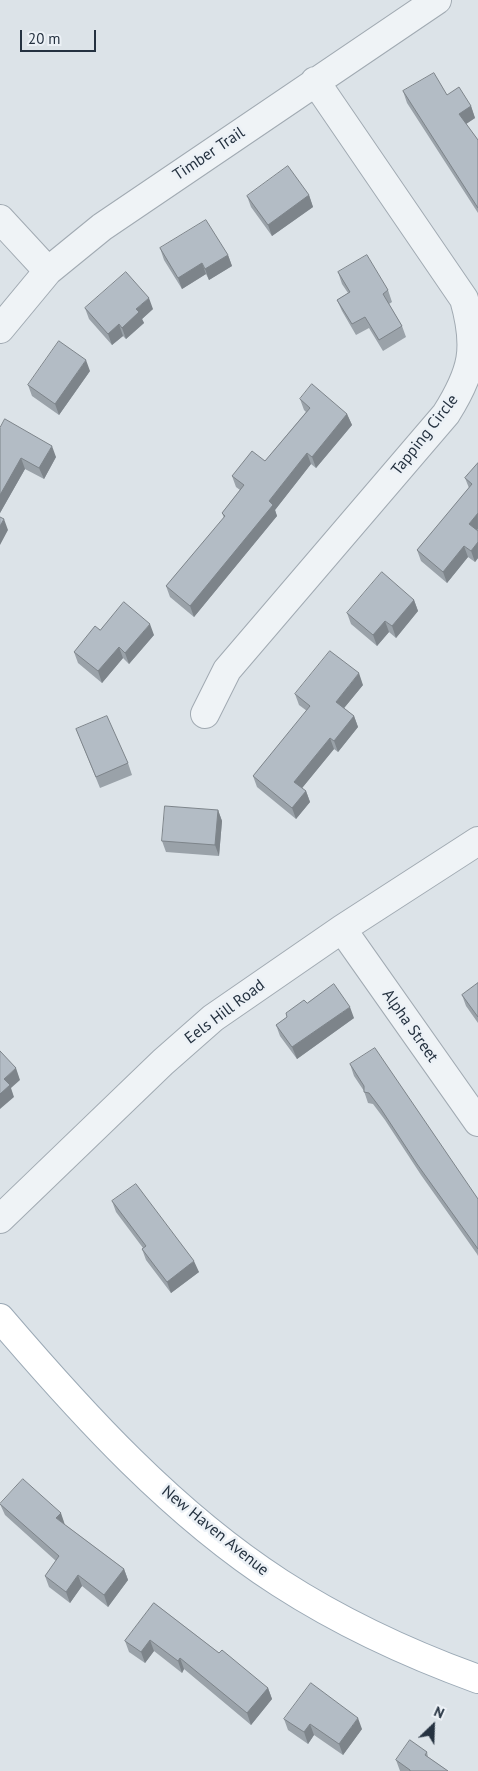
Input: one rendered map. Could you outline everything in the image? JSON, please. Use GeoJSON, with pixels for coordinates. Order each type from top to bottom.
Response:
{"type":"FeatureCollection","features":[{"type":"Feature","properties":{"kind":"main road","name":"New Haven Avenue"},"geometry":{"type":"LineString","coordinates":[[0,1318],[39,1363],[150,1478],[217,1537],[280,1583],[355,1627],[478,1679]]}},
{"type":"Feature","properties":{"kind":"street","name":"Timber Trail"},"geometry":{"type":"LineString","coordinates":[[0,329],[48,271],[102,227],[437,0]]}},
{"type":"Feature","properties":{"kind":"street","name":"Tapping Circle"},"geometry":{"type":"LineString","coordinates":[[205,714],[227,670],[446,414],[468,375],[474,355],[475,336],[464,298],[315,81]]}},
{"type":"Feature","properties":{"kind":"street"},"geometry":{"type":"LineString","coordinates":[[0,219],[48,271]]}},
{"type":"Feature","properties":{"kind":"street","name":"Eels Hill Road"},"geometry":{"type":"LineString","coordinates":[[0,1219],[163,1062],[213,1018],[342,929],[478,841]]}},
{"type":"Feature","properties":{"kind":"street","name":"Alpha Street"},"geometry":{"type":"LineString","coordinates":[[342,929],[478,1122]]}},
{"type":"Feature","properties":{"kind":"building"},"geometry":{"type":"Polygon","coordinates":[[[434,73],[447,95],[459,87],[471,106],[459,114],[478,140],[478,208],[403,91],[434,73]]]}},
{"type":"Feature","properties":{"kind":"building"},"geometry":{"type":"Polygon","coordinates":[[[288,166],[309,195],[268,225],[247,196],[288,166]]]}},
{"type":"Feature","properties":{"kind":"building"},"geometry":{"type":"Polygon","coordinates":[[[206,220],[228,255],[205,269],[202,263],[178,278],[160,248],[206,220]]]}},
{"type":"Feature","properties":{"kind":"building"},"geometry":{"type":"Polygon","coordinates":[[[367,255],[388,290],[383,294],[402,326],[379,340],[365,317],[352,324],[337,300],[350,292],[338,272],[367,255]]]}},
{"type":"Feature","properties":{"kind":"building"},"geometry":{"type":"Polygon","coordinates":[[[126,272],[149,298],[136,309],[139,312],[122,328],[119,324],[108,334],[85,308],[126,272]]]}},
{"type":"Feature","properties":{"kind":"building"},"geometry":{"type":"Polygon","coordinates":[[[59,341],[86,360],[55,404],[28,385],[59,341]]]}},
{"type":"Feature","properties":{"kind":"building"},"geometry":{"type":"Polygon","coordinates":[[[312,384],[347,414],[312,457],[307,453],[269,501],[273,505],[190,606],[166,586],[225,516],[222,513],[244,485],[232,476],[252,451],[265,461],[310,408],[300,399],[312,384]]]}},
{"type":"Feature","properties":{"kind":"building"},"geometry":{"type":"Polygon","coordinates":[[[5,419],[52,446],[39,468],[21,458],[0,495],[0,428],[5,419]]]}},
{"type":"Feature","properties":{"kind":"building"},"geometry":{"type":"Polygon","coordinates":[[[478,463],[478,513],[469,524],[478,531],[478,542],[471,551],[464,546],[443,572],[417,550],[472,484],[465,478],[478,463]]]}},
{"type":"Feature","properties":{"kind":"building"},"geometry":{"type":"Polygon","coordinates":[[[0,517],[4,519],[0,526],[0,517]]]}},
{"type":"Feature","properties":{"kind":"building"},"geometry":{"type":"Polygon","coordinates":[[[382,572],[414,600],[392,626],[385,621],[373,635],[347,613],[382,572]]]}},
{"type":"Feature","properties":{"kind":"building"},"geometry":{"type":"Polygon","coordinates":[[[124,602],[150,624],[125,653],[119,647],[98,671],[74,652],[95,626],[100,630],[124,602]]]}},
{"type":"Feature","properties":{"kind":"building"},"geometry":{"type":"Polygon","coordinates":[[[330,651],[359,673],[336,702],[354,716],[334,741],[330,738],[294,782],[306,791],[292,808],[253,776],[310,706],[295,694],[330,651]]]}},
{"type":"Feature","properties":{"kind":"building"},"geometry":{"type":"Polygon","coordinates":[[[107,716],[128,763],[96,777],[76,729],[107,716]]]}},
{"type":"Feature","properties":{"kind":"building"},"geometry":{"type":"Polygon","coordinates":[[[165,806],[218,810],[215,845],[162,841],[165,806]]]}},
{"type":"Feature","properties":{"kind":"building"},"geometry":{"type":"Polygon","coordinates":[[[478,983],[478,1017],[462,995],[478,983]]]}},
{"type":"Feature","properties":{"kind":"building"},"geometry":{"type":"Polygon","coordinates":[[[334,984],[350,1007],[292,1047],[276,1025],[287,1017],[286,1013],[304,1000],[307,1003],[334,984]]]}},
{"type":"Feature","properties":{"kind":"building"},"geometry":{"type":"Polygon","coordinates":[[[375,1048],[478,1199],[478,1249],[417,1164],[381,1109],[369,1093],[364,1092],[364,1086],[350,1064],[375,1048]]]}},
{"type":"Feature","properties":{"kind":"building"},"geometry":{"type":"Polygon","coordinates":[[[0,1051],[16,1068],[4,1079],[10,1085],[0,1094],[0,1051]]]}},
{"type":"Feature","properties":{"kind":"building"},"geometry":{"type":"Polygon","coordinates":[[[136,1184],[194,1261],[167,1282],[142,1249],[146,1246],[112,1201],[136,1184]]]}},
{"type":"Feature","properties":{"kind":"building"},"geometry":{"type":"Polygon","coordinates":[[[23,1479],[61,1513],[56,1518],[124,1569],[104,1595],[78,1575],[66,1592],[45,1576],[59,1556],[0,1504],[23,1479]]]}},
{"type":"Feature","properties":{"kind":"building"},"geometry":{"type":"Polygon","coordinates":[[[154,1603],[219,1653],[222,1650],[268,1688],[247,1713],[180,1658],[178,1661],[150,1640],[141,1652],[125,1641],[154,1603]]]}},
{"type":"Feature","properties":{"kind":"building"},"geometry":{"type":"Polygon","coordinates":[[[311,1683],[358,1718],[339,1744],[310,1724],[304,1732],[284,1719],[311,1683]]]}},
{"type":"Feature","properties":{"kind":"building"},"geometry":{"type":"Polygon","coordinates":[[[410,1740],[427,1752],[425,1755],[448,1771],[410,1771],[396,1760],[410,1740]]]}}]}
